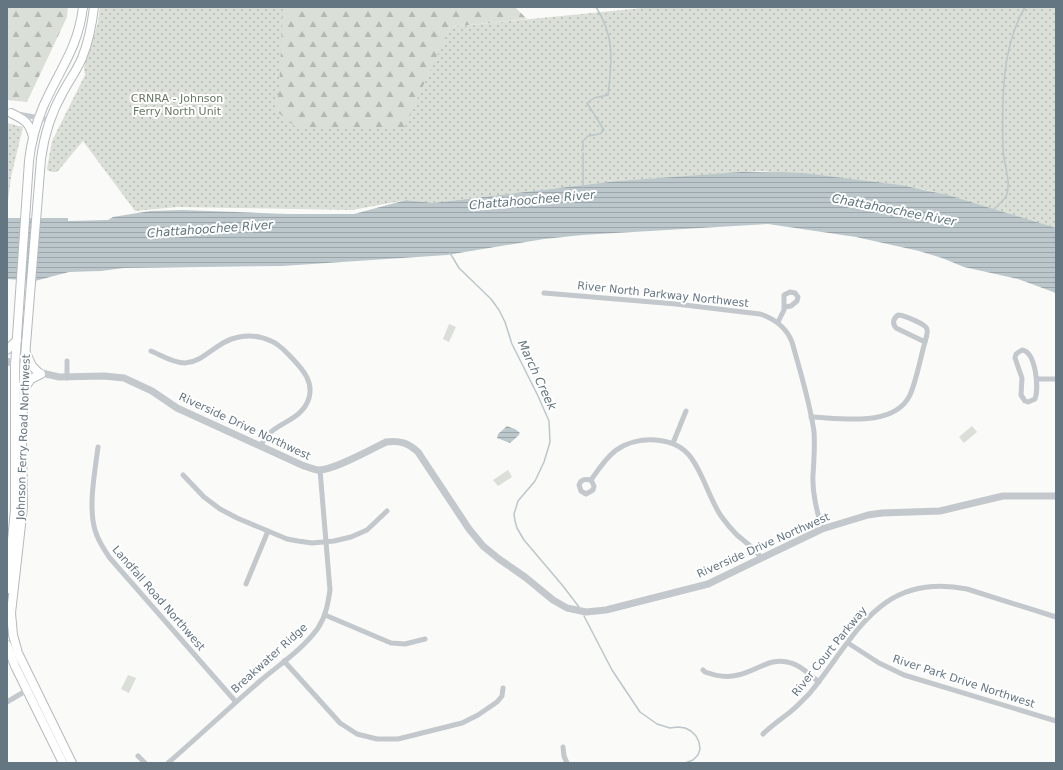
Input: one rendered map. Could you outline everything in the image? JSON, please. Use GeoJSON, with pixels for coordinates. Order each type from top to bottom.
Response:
{"type":"FeatureCollection","features":[{"type":"Feature","properties":{"kind":"main road","name":"Johnson Ferry Road Northwest"},"geometry":{"type":"LineString","coordinates":[[7,589],[15,510],[15,366],[29,160],[33,137],[39,117],[73,49],[80,28],[83,7]]}},
{"type":"Feature","properties":{"kind":"main road","name":"Johnson Ferry Road Northwest"},"geometry":{"type":"LineString","coordinates":[[63,763],[30,688],[16,648],[11,622],[23,507],[22,436],[24,369],[41,153],[50,120],[63,92],[83,56],[89,39],[94,7]]}},
{"type":"Feature","properties":{"kind":"main road"},"geometry":{"type":"LineString","coordinates":[[9,112],[27,122],[33,137]]}},
{"type":"Feature","properties":{"kind":"main road"},"geometry":{"type":"LineString","coordinates":[[7,350],[17,340]]}},
{"type":"Feature","properties":{"kind":"main road"},"geometry":{"type":"LineString","coordinates":[[23,390],[31,379],[41,374],[31,365],[25,352]]}},
{"type":"Feature","properties":{"kind":"main road","name":"Johnson Ferry Road Northwest"},"geometry":{"type":"LineString","coordinates":[[7,645],[12,658],[72,763]]}},
{"type":"Feature","properties":{"kind":"street"},"geometry":{"type":"LineString","coordinates":[[9,112],[50,120]]}},
{"type":"Feature","properties":{"kind":"street","name":"River North Parkway Northwest"},"geometry":{"type":"LineString","coordinates":[[544,293],[684,304],[760,314],[778,322],[786,331],[792,342],[811,417],[815,446],[813,475],[814,492],[817,512],[822,529]]}},
{"type":"Feature","properties":{"kind":"street"},"geometry":{"type":"LineString","coordinates":[[778,322],[785,307]]}},
{"type":"Feature","properties":{"kind":"street"},"geometry":{"type":"LineString","coordinates":[[811,417],[873,418],[883,417],[892,413],[909,397],[925,342],[928,331],[925,326],[903,315],[895,318],[893,323],[896,328],[925,342]]}},
{"type":"Feature","properties":{"kind":"street"},"geometry":{"type":"LineString","coordinates":[[151,350],[173,360],[185,363],[199,359],[220,344],[239,337],[252,336],[263,338],[273,341],[281,347],[305,373],[310,385],[309,396],[301,412],[269,432],[261,446]]}},
{"type":"Feature","properties":{"kind":"street"},"geometry":{"type":"LineString","coordinates":[[1025,350],[1029,353],[1037,379],[1035,399],[1032,402],[1025,401],[1021,396],[1022,378],[1015,358],[1019,351],[1025,350]]}},
{"type":"Feature","properties":{"kind":"street","name":"Riverside Drive Northwest"},"geometry":{"type":"LineString","coordinates":[[7,361],[15,366],[41,374],[67,378],[104,376],[129,380],[152,391],[177,408],[304,466],[320,470],[336,466],[386,442],[402,442],[411,446],[418,452],[469,529],[483,546],[525,577],[552,600],[567,608],[586,612],[606,610],[708,584],[822,529],[868,516],[882,513],[940,511],[1003,496],[1056,496]]}},
{"type":"Feature","properties":{"kind":"street"},"geometry":{"type":"LineString","coordinates":[[67,361],[67,378]]}},
{"type":"Feature","properties":{"kind":"street"},"geometry":{"type":"LineString","coordinates":[[1037,379],[1056,379]]}},
{"type":"Feature","properties":{"kind":"street"},"geometry":{"type":"LineString","coordinates":[[673,443],[686,412]]}},
{"type":"Feature","properties":{"kind":"street"},"geometry":{"type":"LineString","coordinates":[[591,480],[607,458],[623,446],[650,440],[663,440],[673,443],[683,449],[691,457],[721,516],[737,534],[757,552],[761,558]]}},
{"type":"Feature","properties":{"kind":"street","name":"Landfall Road Northwest"},"geometry":{"type":"LineString","coordinates":[[98,447],[92,512],[95,530],[101,545],[110,558],[236,702]]}},
{"type":"Feature","properties":{"kind":"street","name":"Breakwater Ridge"},"geometry":{"type":"LineString","coordinates":[[168,763],[312,636],[325,615],[330,590],[320,470]]}},
{"type":"Feature","properties":{"kind":"street"},"geometry":{"type":"LineString","coordinates":[[182,475],[204,497],[220,509],[237,518],[287,539],[298,542],[312,543],[343,540],[367,530],[387,511]]}},
{"type":"Feature","properties":{"kind":"street"},"geometry":{"type":"LineString","coordinates":[[246,584],[268,531]]}},
{"type":"Feature","properties":{"kind":"street","name":"River Court Parkway"},"geometry":{"type":"LineString","coordinates":[[763,734],[798,705],[819,682],[866,618],[887,601],[899,594],[925,587],[953,586],[1056,617]]}},
{"type":"Feature","properties":{"kind":"street"},"geometry":{"type":"LineString","coordinates":[[325,615],[391,643],[405,644],[425,639]]}},
{"type":"Feature","properties":{"kind":"street","name":"River Park Drive Northwest"},"geometry":{"type":"LineString","coordinates":[[848,642],[879,663],[904,675],[1056,721]]}},
{"type":"Feature","properties":{"kind":"street"},"geometry":{"type":"LineString","coordinates":[[284,661],[340,723],[357,734],[377,740],[398,739],[462,723],[497,702],[502,696],[503,688]]}},
{"type":"Feature","properties":{"kind":"street"},"geometry":{"type":"LineString","coordinates":[[703,670],[713,675],[731,676],[746,673],[769,662],[783,661],[798,666],[819,682]]}},
{"type":"Feature","properties":{"kind":"street"},"geometry":{"type":"LineString","coordinates":[[7,702],[30,688]]}},
{"type":"Feature","properties":{"kind":"street"},"geometry":{"type":"LineString","coordinates":[[563,747],[564,756],[567,763]]}},
{"type":"Feature","properties":{"kind":"street"},"geometry":{"type":"LineString","coordinates":[[138,756],[145,763]]}},
{"type":"Feature","properties":{"kind":"green space"},"geometry":{"type":"Polygon","coordinates":[[[7,7],[68,7],[67,17],[27,102],[7,100],[7,7]]]}},
{"type":"Feature","properties":{"kind":"green space"},"geometry":{"type":"Polygon","coordinates":[[[100,7],[515,7],[527,19],[450,27],[402,145],[112,121],[84,68],[98,23],[100,7]]]}},
{"type":"Feature","properties":{"kind":"green space","name":"CRNRA - Johnson Ferry North Unit"},"geometry":{"type":"Polygon","coordinates":[[[100,7],[283,7],[279,91],[275,110],[296,127],[404,128],[450,27],[653,7],[1056,7],[1056,228],[927,190],[762,171],[617,181],[433,203],[406,200],[352,210],[177,207],[135,211],[83,141],[57,172],[47,170],[52,141],[85,75],[84,68],[98,23],[100,7]]]}},
{"type":"Feature","properties":{"kind":"green space"},"geometry":{"type":"Polygon","coordinates":[[[7,123],[23,127],[11,177],[7,209],[7,123]]]}},
{"type":"Feature","properties":{"kind":"green space"},"geometry":{"type":"Polygon","coordinates":[[[449,324],[456,327],[449,342],[443,339],[449,324]]]}},
{"type":"Feature","properties":{"kind":"green space"},"geometry":{"type":"Polygon","coordinates":[[[972,426],[977,432],[964,443],[959,437],[972,426]]]}},
{"type":"Feature","properties":{"kind":"green space"},"geometry":{"type":"Polygon","coordinates":[[[508,470],[512,477],[498,486],[493,480],[508,470]]]}},
{"type":"Feature","properties":{"kind":"green space"},"geometry":{"type":"Polygon","coordinates":[[[128,675],[136,678],[129,693],[121,689],[128,675]]]}},
{"type":"Feature","properties":{"kind":"water","name":"Chattahoochee River"},"geometry":{"type":"Polygon","coordinates":[[[741,172],[803,173],[900,185],[948,195],[1056,228],[1056,293],[1018,279],[964,267],[919,251],[856,237],[768,224],[582,235],[544,239],[447,255],[282,266],[124,268],[101,271],[69,272],[35,281],[7,279],[7,218],[68,218],[68,221],[108,220],[113,217],[150,211],[182,210],[288,214],[354,214],[406,200],[433,203],[617,181],[741,172]]]}},
{"type":"Feature","properties":{"kind":"water"},"geometry":{"type":"Polygon","coordinates":[[[507,426],[520,433],[510,443],[497,438],[498,434],[507,426]]]}},
{"type":"Feature","properties":{"kind":"waterway"},"geometry":{"type":"LineString","coordinates":[[583,150],[583,141],[588,136],[600,134],[604,130],[587,103],[594,98],[608,95],[611,50],[606,28],[596,7]]}},
{"type":"Feature","properties":{"kind":"waterway"},"geometry":{"type":"LineString","coordinates":[[993,210],[1005,198],[1008,188],[1003,148],[1003,94],[1007,58],[1011,40],[1025,7]]}},
{"type":"Feature","properties":{"kind":"waterway","name":"Chattahoochee River"},"geometry":{"type":"LineString","coordinates":[[583,153],[583,187]]}},
{"type":"Feature","properties":{"kind":"waterway","name":"March Creek"},"geometry":{"type":"LineString","coordinates":[[450,253],[459,268],[491,299],[499,310],[505,322],[512,344],[549,421],[550,442],[544,462],[535,481],[518,501],[514,514],[515,521],[524,540],[579,607]]}},
{"type":"Feature","properties":{"kind":"waterway","name":"March Creek"},"geometry":{"type":"LineString","coordinates":[[584,616],[612,670],[640,712],[657,724],[670,728],[685,728],[696,736],[700,749],[698,755],[693,760],[685,763]]}}]}
